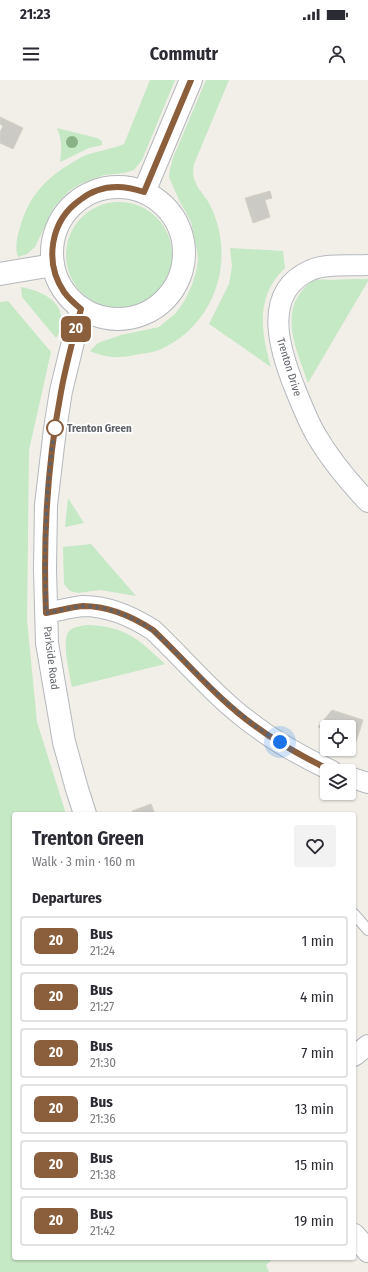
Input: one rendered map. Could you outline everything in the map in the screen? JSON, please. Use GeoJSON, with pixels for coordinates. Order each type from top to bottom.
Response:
{"type":"FeatureCollection","features":[{"type":"Feature","properties":{"kind":"street"},"geometry":{"type":"LineString","coordinates":[[144,192],[191,80]]}},
{"type":"Feature","properties":{"kind":"street"},"geometry":{"type":"LineString","coordinates":[[115,187],[129,188],[144,192],[162,203],[170,211],[182,234],[184,263],[181,277],[173,291],[162,304],[148,313],[132,319],[118,320],[100,318],[81,309],[64,293],[57,280],[53,265],[53,240],[56,229],[63,217],[73,204],[100,189],[115,187]]}},
{"type":"Feature","properties":{"kind":"street"},"geometry":{"type":"LineString","coordinates":[[0,274],[53,265]]}},
{"type":"Feature","properties":{"kind":"street","name":"Trenton Drive"},"geometry":{"type":"LineString","coordinates":[[368,265],[320,267],[300,276],[291,283],[281,301],[278,324],[282,348],[293,384],[308,420],[330,456],[368,502]]}},
{"type":"Feature","properties":{"kind":"street","name":"Parkside Road"},"geometry":{"type":"LineString","coordinates":[[81,309],[61,391],[55,429],[46,513],[45,569],[47,643],[64,742],[76,789],[84,812]]}},
{"type":"Feature","properties":{"kind":"street"},"geometry":{"type":"LineString","coordinates":[[46,613],[83,606],[104,608],[127,615],[142,622],[153,630],[224,700],[255,726],[310,761],[320,766]]}},
{"type":"Feature","properties":{"kind":"street"},"geometry":{"type":"LineString","coordinates":[[356,779],[368,783]]}},
{"type":"Feature","properties":{"kind":"street"},"geometry":{"type":"LineString","coordinates":[[356,1054],[368,1045]]}},
{"type":"Feature","properties":{"kind":"street"},"geometry":{"type":"LineString","coordinates":[[356,1236],[368,1251]]}},
{"type":"Feature","properties":{"kind":"lane"},"geometry":{"type":"LineString","coordinates":[[356,916],[368,930]]}},
{"type":"Feature","properties":{"kind":"green space"},"geometry":{"type":"Polygon","coordinates":[[[150,80],[175,80],[142,160],[134,170],[124,173],[104,175],[80,184],[69,191],[54,207],[35,247],[27,254],[18,257],[16,245],[19,232],[24,214],[34,197],[46,182],[61,169],[86,155],[124,144],[150,80]]]}},
{"type":"Feature","properties":{"kind":"green space"},"geometry":{"type":"Polygon","coordinates":[[[206,80],[229,80],[194,164],[193,171],[195,182],[210,205],[220,234],[221,264],[219,277],[210,303],[194,325],[173,343],[161,349],[121,357],[109,357],[97,354],[90,351],[98,343],[121,335],[159,327],[176,313],[185,300],[192,285],[198,259],[191,222],[169,177],[173,158],[206,80]]]}},
{"type":"Feature","properties":{"kind":"green space"},"geometry":{"type":"Polygon","coordinates":[[[57,128],[97,138],[102,141],[102,145],[89,148],[60,162],[61,145],[57,128]]]}},
{"type":"Feature","properties":{"kind":"green space"},"geometry":{"type":"Polygon","coordinates":[[[119,202],[139,206],[156,218],[168,235],[172,255],[168,275],[156,292],[139,304],[119,308],[99,304],[82,292],[70,275],[66,255],[70,235],[82,218],[99,206],[119,202]]]}},
{"type":"Feature","properties":{"kind":"green space"},"geometry":{"type":"Polygon","coordinates":[[[230,248],[283,251],[285,268],[275,279],[269,290],[263,315],[265,341],[271,367],[209,324],[229,284],[232,266],[230,248]]]}},
{"type":"Feature","properties":{"kind":"green space"},"geometry":{"type":"Polygon","coordinates":[[[368,279],[308,383],[296,349],[292,325],[292,314],[295,303],[301,292],[315,280],[368,279]]]}},
{"type":"Feature","properties":{"kind":"green space"},"geometry":{"type":"Polygon","coordinates":[[[21,287],[43,294],[59,308],[61,323],[56,338],[22,297],[21,287]]]}},
{"type":"Feature","properties":{"kind":"green space"},"geometry":{"type":"Polygon","coordinates":[[[8,301],[51,352],[29,450],[27,620],[37,722],[65,812],[12,812],[12,1260],[272,1260],[266,1265],[269,1272],[0,1272],[0,302],[8,301]]]}},
{"type":"Feature","properties":{"kind":"green space"},"geometry":{"type":"Polygon","coordinates":[[[68,498],[84,523],[65,527],[68,498]]]}},
{"type":"Feature","properties":{"kind":"green space"},"geometry":{"type":"Polygon","coordinates":[[[91,544],[136,596],[100,590],[78,593],[70,591],[64,584],[63,547],[91,544]]]}},
{"type":"Feature","properties":{"kind":"green space"},"geometry":{"type":"Polygon","coordinates":[[[86,625],[100,626],[121,631],[139,641],[165,664],[72,687],[66,650],[67,635],[69,631],[86,625]]]}},
{"type":"Feature","properties":{"kind":"building"},"geometry":{"type":"Polygon","coordinates":[[[0,117],[23,128],[13,149],[0,143],[0,132],[3,126],[0,124],[0,117]]]}},
{"type":"Feature","properties":{"kind":"building"},"geometry":{"type":"Polygon","coordinates":[[[270,191],[272,198],[265,200],[270,217],[253,223],[245,198],[270,191]]]}},
{"type":"Feature","properties":{"kind":"building"},"geometry":{"type":"Polygon","coordinates":[[[332,710],[363,720],[356,742],[356,720],[324,720],[332,710]]]}},
{"type":"Feature","properties":{"kind":"building"},"geometry":{"type":"Polygon","coordinates":[[[151,804],[154,812],[132,812],[151,804]]]}},
{"type":"Feature","properties":{"kind":"bus line","name":"20"},"geometry":{"type":"LineString","coordinates":[[191,80],[144,192],[129,188],[115,187],[100,189],[87,195],[73,204],[63,217],[56,229],[53,240],[53,265],[57,280],[64,293],[81,309],[61,391],[46,505],[46,613],[83,606],[104,608],[127,615],[142,622],[165,641],[224,700],[255,726],[310,761],[320,766]]}},
{"type":"Feature","properties":{"kind":"place","name":"Trenton Green"},"geometry":{"type":"Point","coordinates":[55,428]}},
{"type":"Feature","properties":{"kind":"route"},"geometry":{"type":"LineString","coordinates":[[55,428],[46,505],[46,613],[83,606],[104,608],[127,615],[142,622],[165,641],[224,700],[255,726],[280,742]]}}]}
